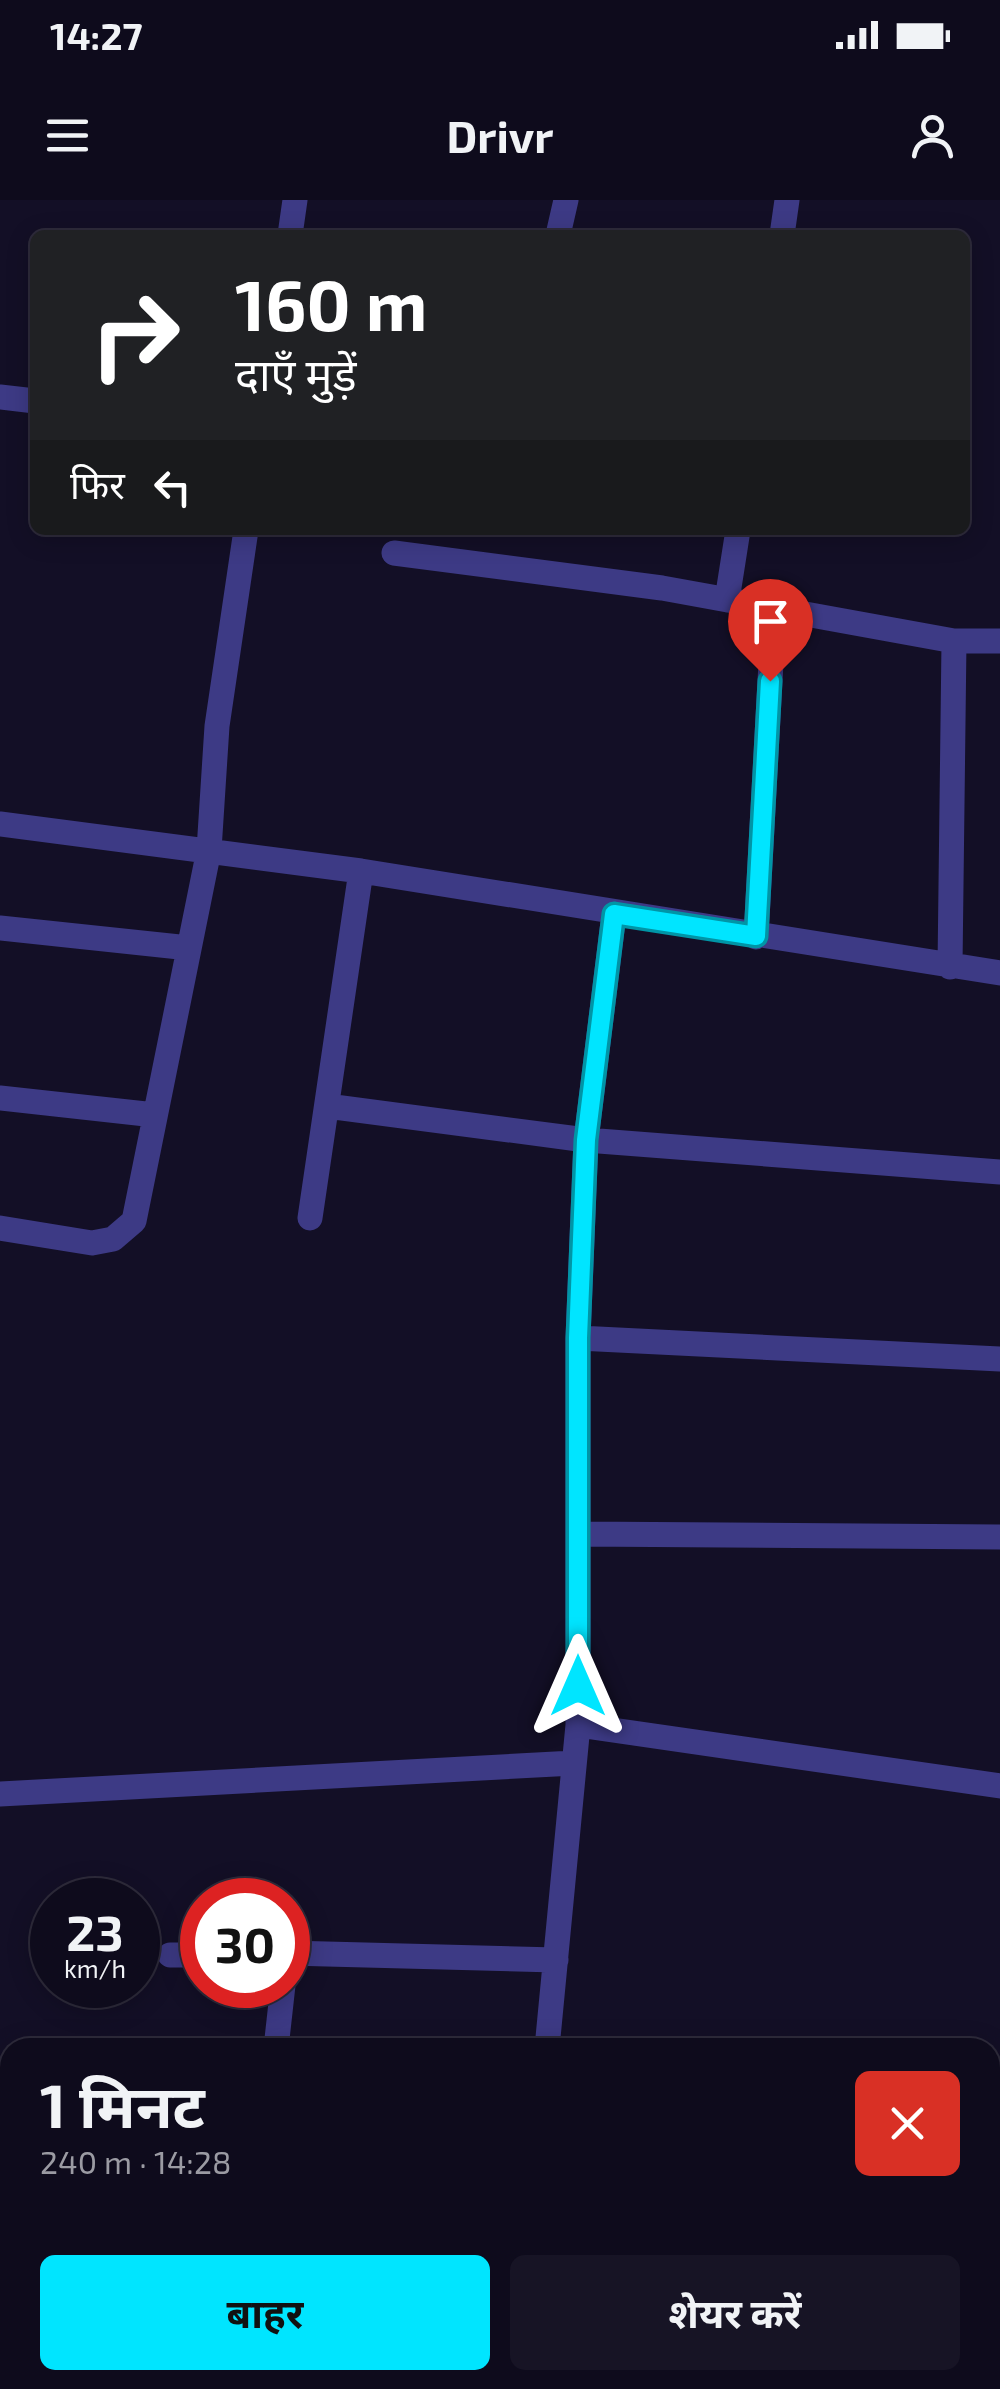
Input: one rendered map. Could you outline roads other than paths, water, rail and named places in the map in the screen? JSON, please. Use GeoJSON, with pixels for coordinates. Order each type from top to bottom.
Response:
{"type":"FeatureCollection","features":[{"type":"Feature","properties":{"kind":"street"},"geometry":{"type":"LineString","coordinates":[[291,230],[295,200]]}},
{"type":"Feature","properties":{"kind":"street"},"geometry":{"type":"LineString","coordinates":[[559,230],[566,200]]}},
{"type":"Feature","properties":{"kind":"street"},"geometry":{"type":"LineString","coordinates":[[783,230],[787,200]]}},
{"type":"Feature","properties":{"kind":"street"},"geometry":{"type":"LineString","coordinates":[[0,397],[30,400]]}},
{"type":"Feature","properties":{"kind":"street"},"geometry":{"type":"LineString","coordinates":[[0,1228],[92,1243],[114,1239],[134,1221],[209,850],[218,726],[245,535]]}},
{"type":"Feature","properties":{"kind":"street"},"geometry":{"type":"LineString","coordinates":[[728,600],[737,535]]}},
{"type":"Feature","properties":{"kind":"street"},"geometry":{"type":"LineString","coordinates":[[394,553],[728,600],[954,641],[1000,641]]}},
{"type":"Feature","properties":{"kind":"street"},"geometry":{"type":"LineString","coordinates":[[756,936],[774,608]]}},
{"type":"Feature","properties":{"kind":"street"},"geometry":{"type":"LineString","coordinates":[[950,966],[954,641]]}},
{"type":"Feature","properties":{"kind":"street"},"geometry":{"type":"LineString","coordinates":[[0,824],[361,871],[1000,973]]}},
{"type":"Feature","properties":{"kind":"street"},"geometry":{"type":"LineString","coordinates":[[310,1218],[361,871]]}},
{"type":"Feature","properties":{"kind":"street"},"geometry":{"type":"LineString","coordinates":[[548,2038],[578,1724],[578,1338],[586,1140],[614,914]]}},
{"type":"Feature","properties":{"kind":"street"},"geometry":{"type":"LineString","coordinates":[[0,928],[189,948]]}},
{"type":"Feature","properties":{"kind":"street"},"geometry":{"type":"LineString","coordinates":[[0,1098],[156,1115]]}},
{"type":"Feature","properties":{"kind":"street"},"geometry":{"type":"LineString","coordinates":[[326,1106],[586,1140],[1000,1172]]}},
{"type":"Feature","properties":{"kind":"street"},"geometry":{"type":"LineString","coordinates":[[578,1338],[1000,1360]]}},
{"type":"Feature","properties":{"kind":"street"},"geometry":{"type":"LineString","coordinates":[[579,1534],[1000,1538]]}},
{"type":"Feature","properties":{"kind":"street"},"geometry":{"type":"LineString","coordinates":[[578,1724],[1000,1786]]}},
{"type":"Feature","properties":{"kind":"street"},"geometry":{"type":"LineString","coordinates":[[0,1794],[574,1763]]}},
{"type":"Feature","properties":{"kind":"street"},"geometry":{"type":"LineString","coordinates":[[310,1954],[556,1960]]}},
{"type":"Feature","properties":{"kind":"street"},"geometry":{"type":"LineString","coordinates":[[170,1956],[180,1956]]}},
{"type":"Feature","properties":{"kind":"street"},"geometry":{"type":"LineString","coordinates":[[277,2038],[280,2008]]}}]}
